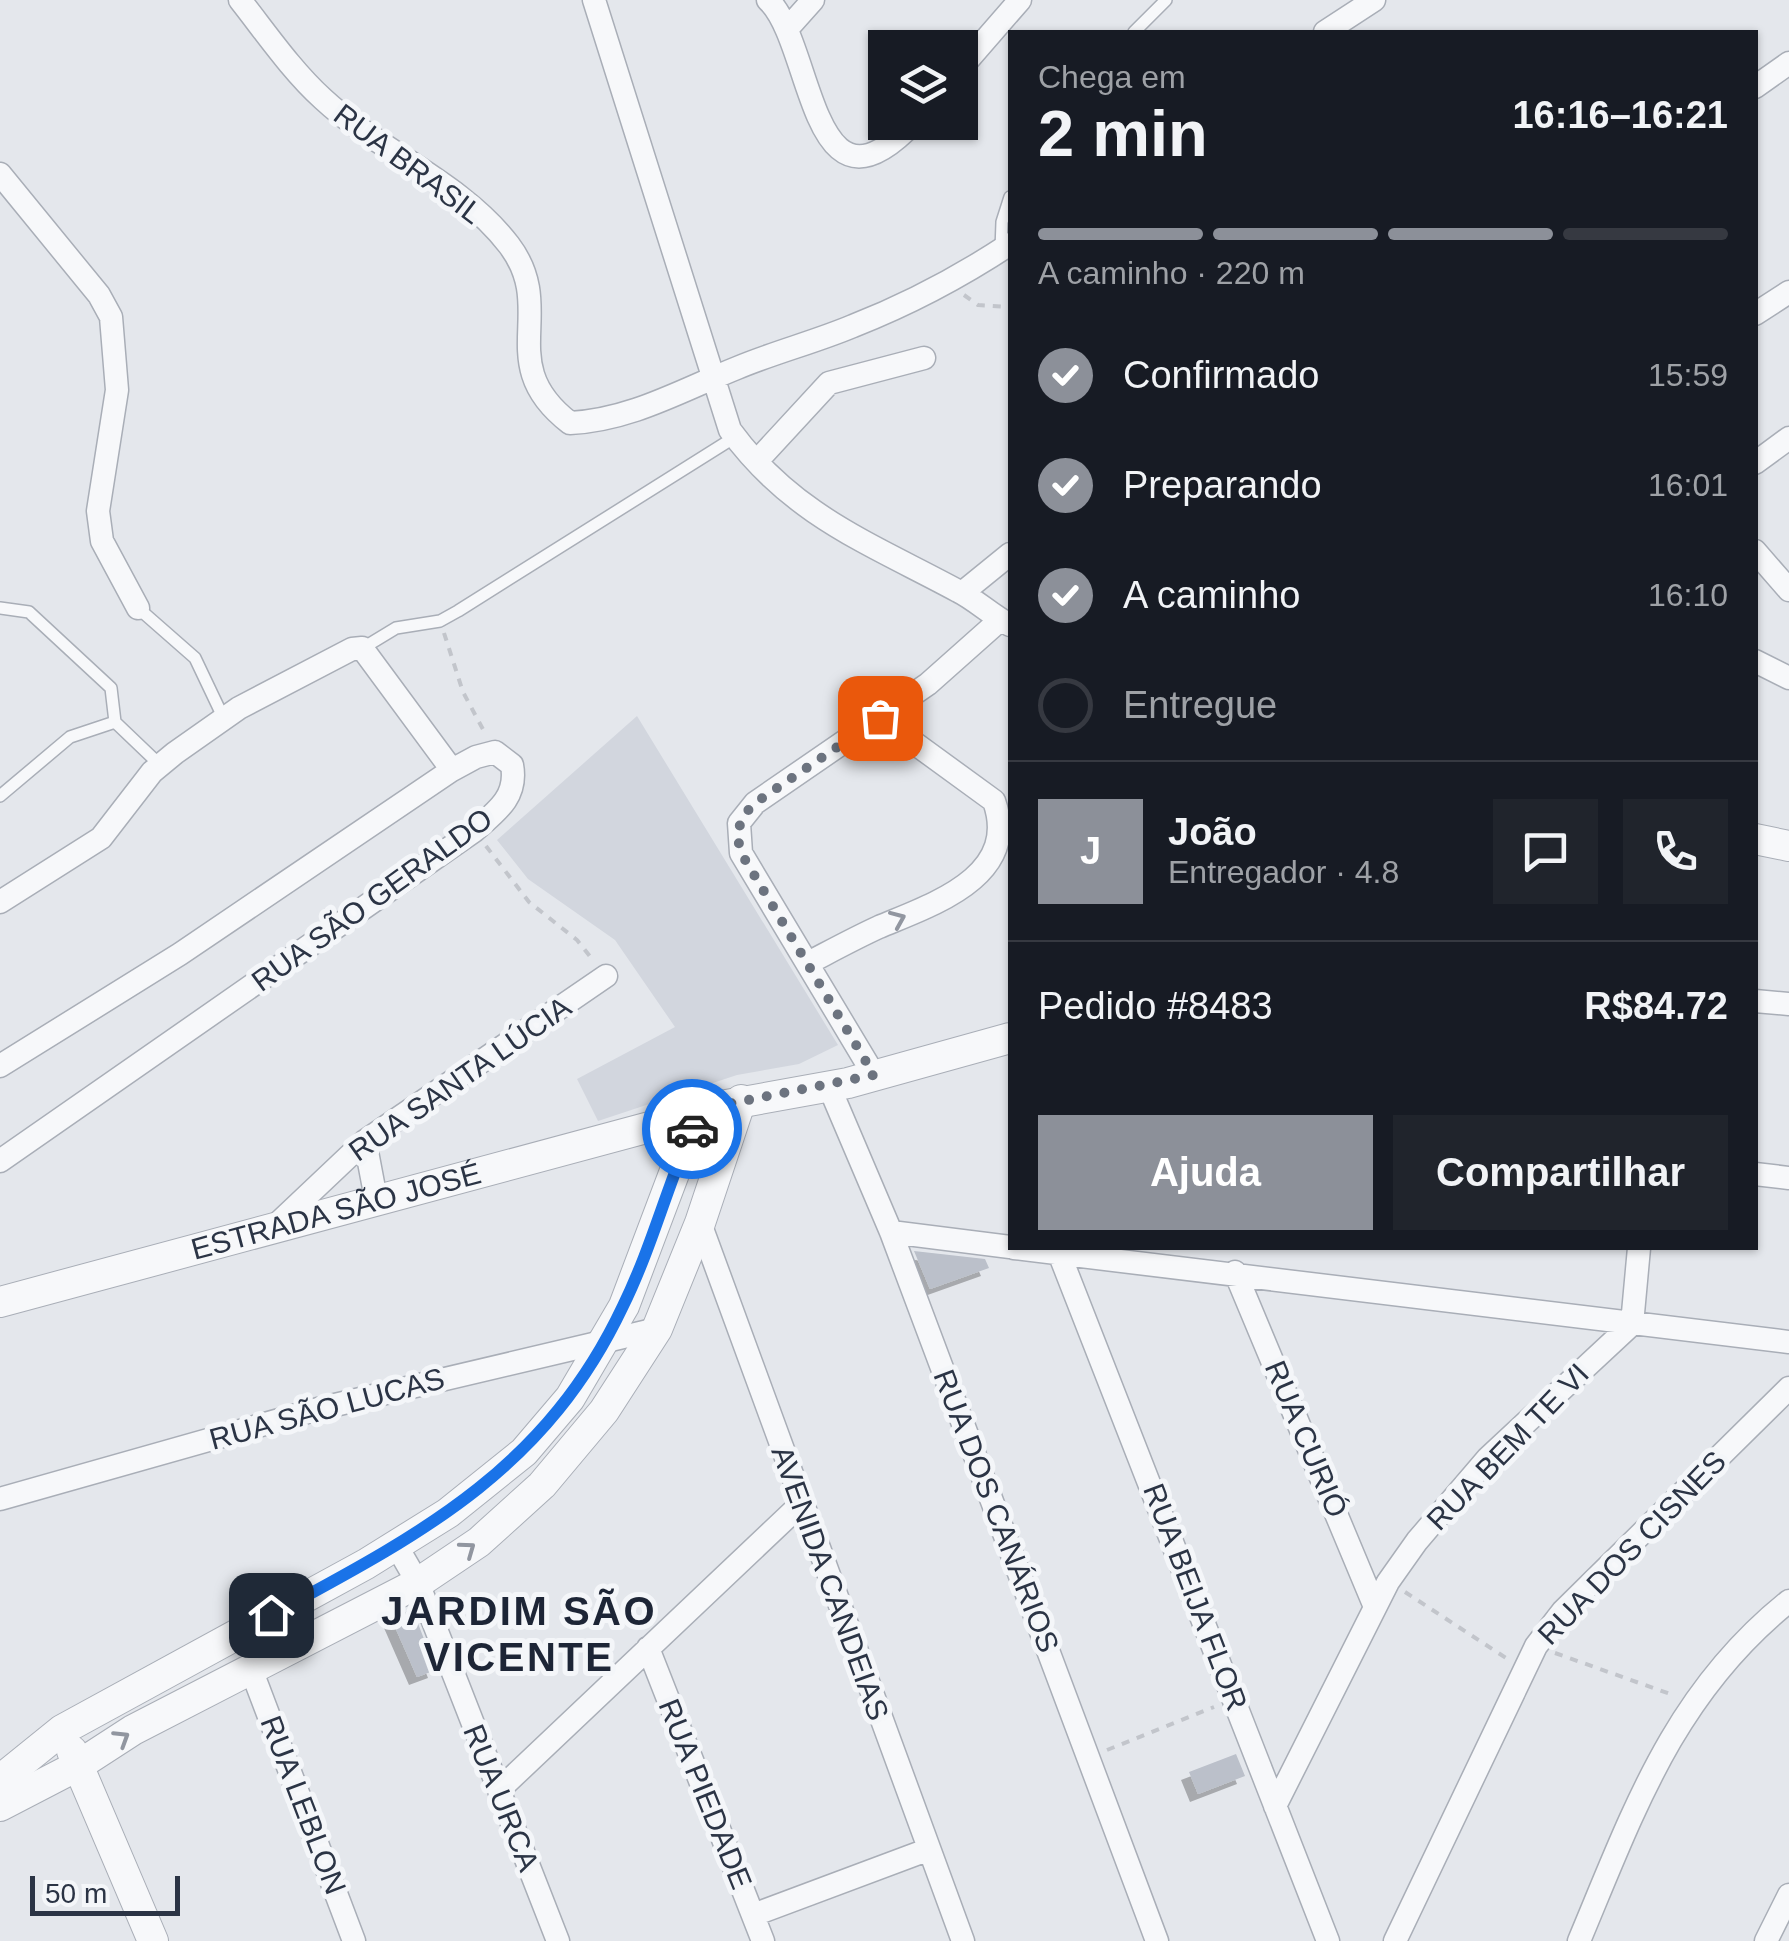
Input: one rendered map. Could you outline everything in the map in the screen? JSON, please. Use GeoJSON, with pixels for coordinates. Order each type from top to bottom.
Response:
{"type":"FeatureCollection","features":[{"type":"Feature","properties":{"kind":"street","name":"RUA BRASIL"},"geometry":{"type":"LineString","coordinates":[[240,0],[322,99],[445,187],[508,244],[530,291],[528,357],[534,387],[545,404],[570,422],[598,421],[852,327],[948,284],[1005,247]]}},
{"type":"Feature","properties":{"kind":"street"},"geometry":{"type":"LineString","coordinates":[[594,0],[711,380],[729,426],[778,487],[814,515],[962,592],[1005,622],[880,718],[744,813],[738,834],[741,853],[810,962],[965,888],[993,850],[999,815],[994,801],[880,718]]}},
{"type":"Feature","properties":{"kind":"street"},"geometry":{"type":"LineString","coordinates":[[768,0],[788,28],[816,115],[841,150],[869,157],[883,152],[895,140]]}},
{"type":"Feature","properties":{"kind":"street"},"geometry":{"type":"LineString","coordinates":[[788,28],[813,0]]}},
{"type":"Feature","properties":{"kind":"street"},"geometry":{"type":"LineString","coordinates":[[978,48],[1020,0]]}},
{"type":"Feature","properties":{"kind":"street"},"geometry":{"type":"LineString","coordinates":[[1329,30],[1374,0]]}},
{"type":"Feature","properties":{"kind":"street"},"geometry":{"type":"LineString","coordinates":[[1758,85],[1789,63]]}},
{"type":"Feature","properties":{"kind":"street"},"geometry":{"type":"LineString","coordinates":[[0,174],[99,295],[110,317],[117,390],[98,511],[102,540],[138,608]]}},
{"type":"Feature","properties":{"kind":"street"},"geometry":{"type":"LineString","coordinates":[[1758,312],[1789,292]]}},
{"type":"Feature","properties":{"kind":"street"},"geometry":{"type":"LineString","coordinates":[[758,461],[829,383],[924,358]]}},
{"type":"Feature","properties":{"kind":"street"},"geometry":{"type":"LineString","coordinates":[[1758,461],[1789,438]]}},
{"type":"Feature","properties":{"kind":"street"},"geometry":{"type":"LineString","coordinates":[[1758,555],[1789,590]]}},
{"type":"Feature","properties":{"kind":"street"},"geometry":{"type":"LineString","coordinates":[[962,592],[1008,556]]}},
{"type":"Feature","properties":{"kind":"street"},"geometry":{"type":"LineString","coordinates":[[0,902],[100,838],[160,765],[224,719],[335,654],[362,648],[452,770]]}},
{"type":"Feature","properties":{"kind":"street"},"geometry":{"type":"LineString","coordinates":[[1758,662],[1789,678]]}},
{"type":"Feature","properties":{"kind":"street","name":"RUA SÃO GERALDO"},"geometry":{"type":"LineString","coordinates":[[0,1066],[180,954],[452,770],[496,752],[512,765],[512,791],[474,831],[0,1161]]}},
{"type":"Feature","properties":{"kind":"street"},"geometry":{"type":"LineString","coordinates":[[1758,841],[1789,846]]}},
{"type":"Feature","properties":{"kind":"street","name":"RUA DOS CANÁRIOS"},"geometry":{"type":"LineString","coordinates":[[810,962],[891,1232],[1157,1941]]}},
{"type":"Feature","properties":{"kind":"street","name":"RUA SANTA LÚCIA"},"geometry":{"type":"LineString","coordinates":[[273,1228],[365,1141],[606,976]]}},
{"type":"Feature","properties":{"kind":"street"},"geometry":{"type":"LineString","coordinates":[[1758,1001],[1789,1004]]}},
{"type":"Feature","properties":{"kind":"street","name":"ESTRADA SÃO JOSÉ"},"geometry":{"type":"LineString","coordinates":[[0,1302],[376,1198],[687,1119],[846,1085],[1008,1039]]}},
{"type":"Feature","properties":{"kind":"street"},"geometry":{"type":"LineString","coordinates":[[2,1797],[79,1765],[133,1730],[418,1583],[479,1542],[542,1484],[604,1411],[657,1329],[700,1223],[738,1110]]}},
{"type":"Feature","properties":{"kind":"street"},"geometry":{"type":"LineString","coordinates":[[2,1797],[62,1730],[396,1544],[448,1512],[524,1452],[554,1421],[607,1338],[638,1272],[687,1119]]}},
{"type":"Feature","properties":{"kind":"street"},"geometry":{"type":"LineString","coordinates":[[365,1141],[376,1198]]}},
{"type":"Feature","properties":{"kind":"street"},"geometry":{"type":"LineString","coordinates":[[1758,1174],[1789,1178]]}},
{"type":"Feature","properties":{"kind":"street","name":"AVENIDA CANDEIAS"},"geometry":{"type":"LineString","coordinates":[[700,1223],[963,1941]]}},
{"type":"Feature","properties":{"kind":"street"},"geometry":{"type":"LineString","coordinates":[[891,1232],[1008,1247]]}},
{"type":"Feature","properties":{"kind":"street"},"geometry":{"type":"LineString","coordinates":[[1036,1250],[1789,1342]]}},
{"type":"Feature","properties":{"kind":"street"},"geometry":{"type":"LineString","coordinates":[[1632,1324],[1639,1250]]}},
{"type":"Feature","properties":{"kind":"street","name":"RUA BEIJA FLOR"},"geometry":{"type":"LineString","coordinates":[[1060,1253],[1328,1941]]}},
{"type":"Feature","properties":{"kind":"street","name":"RUA CURIÓ"},"geometry":{"type":"LineString","coordinates":[[1234,1272],[1376,1608]]}},
{"type":"Feature","properties":{"kind":"street","name":"RUA BEM TE VI"},"geometry":{"type":"LineString","coordinates":[[1275,1806],[1388,1582],[1451,1498],[1488,1458],[1632,1324]]}},
{"type":"Feature","properties":{"kind":"street","name":"RUA SÃO LUCAS"},"geometry":{"type":"LineString","coordinates":[[0,1498],[318,1410],[657,1329]]}},
{"type":"Feature","properties":{"kind":"street","name":"RUA DOS CISNES"},"geometry":{"type":"LineString","coordinates":[[1396,1941],[1522,1668],[1536,1646],[1563,1612],[1789,1388]]}},
{"type":"Feature","properties":{"kind":"street"},"geometry":{"type":"LineString","coordinates":[[500,1789],[800,1504]]}},
{"type":"Feature","properties":{"kind":"street","name":"RUA URCA"},"geometry":{"type":"LineString","coordinates":[[396,1544],[418,1583],[558,1941]]}},
{"type":"Feature","properties":{"kind":"street"},"geometry":{"type":"LineString","coordinates":[[1579,1941],[1665,1742],[1723,1660],[1789,1601]]}},
{"type":"Feature","properties":{"kind":"street","name":"RUA PIEDADE"},"geometry":{"type":"LineString","coordinates":[[648,1648],[763,1941]]}},
{"type":"Feature","properties":{"kind":"street","name":"RUA LEBLON"},"geometry":{"type":"LineString","coordinates":[[251,1670],[354,1941]]}},
{"type":"Feature","properties":{"kind":"street"},"geometry":{"type":"LineString","coordinates":[[62,1730],[153,1941]]}},
{"type":"Feature","properties":{"kind":"street"},"geometry":{"type":"LineString","coordinates":[[753,1915],[927,1850]]}},
{"type":"Feature","properties":{"kind":"street"},"geometry":{"type":"LineString","coordinates":[[1766,1941],[1789,1895]]}},
{"type":"Feature","properties":{"kind":"lane"},"geometry":{"type":"LineString","coordinates":[[1136,30],[1166,0]]}},
{"type":"Feature","properties":{"kind":"lane"},"geometry":{"type":"LineString","coordinates":[[1005,247],[1002,222],[1008,203]]}},
{"type":"Feature","properties":{"kind":"lane"},"geometry":{"type":"LineString","coordinates":[[362,648],[396,628],[440,620],[729,426]]}},
{"type":"Feature","properties":{"kind":"lane"},"geometry":{"type":"LineString","coordinates":[[0,608],[29,612],[110,688],[114,722],[160,765]]}},
{"type":"Feature","properties":{"kind":"lane"},"geometry":{"type":"LineString","coordinates":[[138,608],[195,658],[224,719]]}},
{"type":"Feature","properties":{"kind":"lane"},"geometry":{"type":"LineString","coordinates":[[0,796],[70,737],[114,722]]}},
{"type":"Feature","properties":{"kind":"path"},"geometry":{"type":"LineString","coordinates":[[948,284],[978,305],[1008,307]]}},
{"type":"Feature","properties":{"kind":"path"},"geometry":{"type":"LineString","coordinates":[[440,620],[463,692],[496,752]]}},
{"type":"Feature","properties":{"kind":"path"},"geometry":{"type":"LineString","coordinates":[[474,831],[529,902],[577,940],[606,976]]}},
{"type":"Feature","properties":{"kind":"path"},"geometry":{"type":"LineString","coordinates":[[1388,1582],[1522,1668]]}},
{"type":"Feature","properties":{"kind":"path"},"geometry":{"type":"LineString","coordinates":[[1536,1646],[1691,1702]]}},
{"type":"Feature","properties":{"kind":"path"},"geometry":{"type":"LineString","coordinates":[[1088,1757],[1235,1698]]}},
{"type":"Feature","properties":{"kind":"shaded area"},"geometry":{"type":"Polygon","coordinates":[[[637,716],[838,1045],[799,1064],[737,1075],[598,1121],[577,1079],[675,1027],[615,940],[528,879],[497,840],[637,716]]]}},
{"type":"Feature","properties":{"kind":"building"},"geometry":{"type":"Polygon","coordinates":[[[914,1251],[985,1259],[989,1268],[930,1289],[914,1251]]]}},
{"type":"Feature","properties":{"kind":"building"},"geometry":{"type":"Polygon","coordinates":[[[412,1608],[436,1670],[417,1677],[392,1620],[412,1608]]]}},
{"type":"Feature","properties":{"kind":"building"},"geometry":{"type":"Polygon","coordinates":[[[1236,1754],[1245,1776],[1198,1794],[1189,1772],[1236,1754]]]}},
{"type":"Feature","properties":{"kind":"way so far"},"geometry":{"type":"LineString","coordinates":[[692,1129],[698,1110],[874,1075],[810,962],[741,853],[738,834],[744,813],[755,803],[880,718]]}},
{"type":"Feature","properties":{"kind":"district","name":"JARDIM SÃO VICENTE"},"geometry":{"type":"Point","coordinates":[519,1634]}},
{"type":"Feature","properties":{"kind":"route"},"geometry":{"type":"LineString","coordinates":[[271,1615],[366,1564],[448,1512],[524,1452],[554,1421],[624,1306],[692,1129]]}}]}
